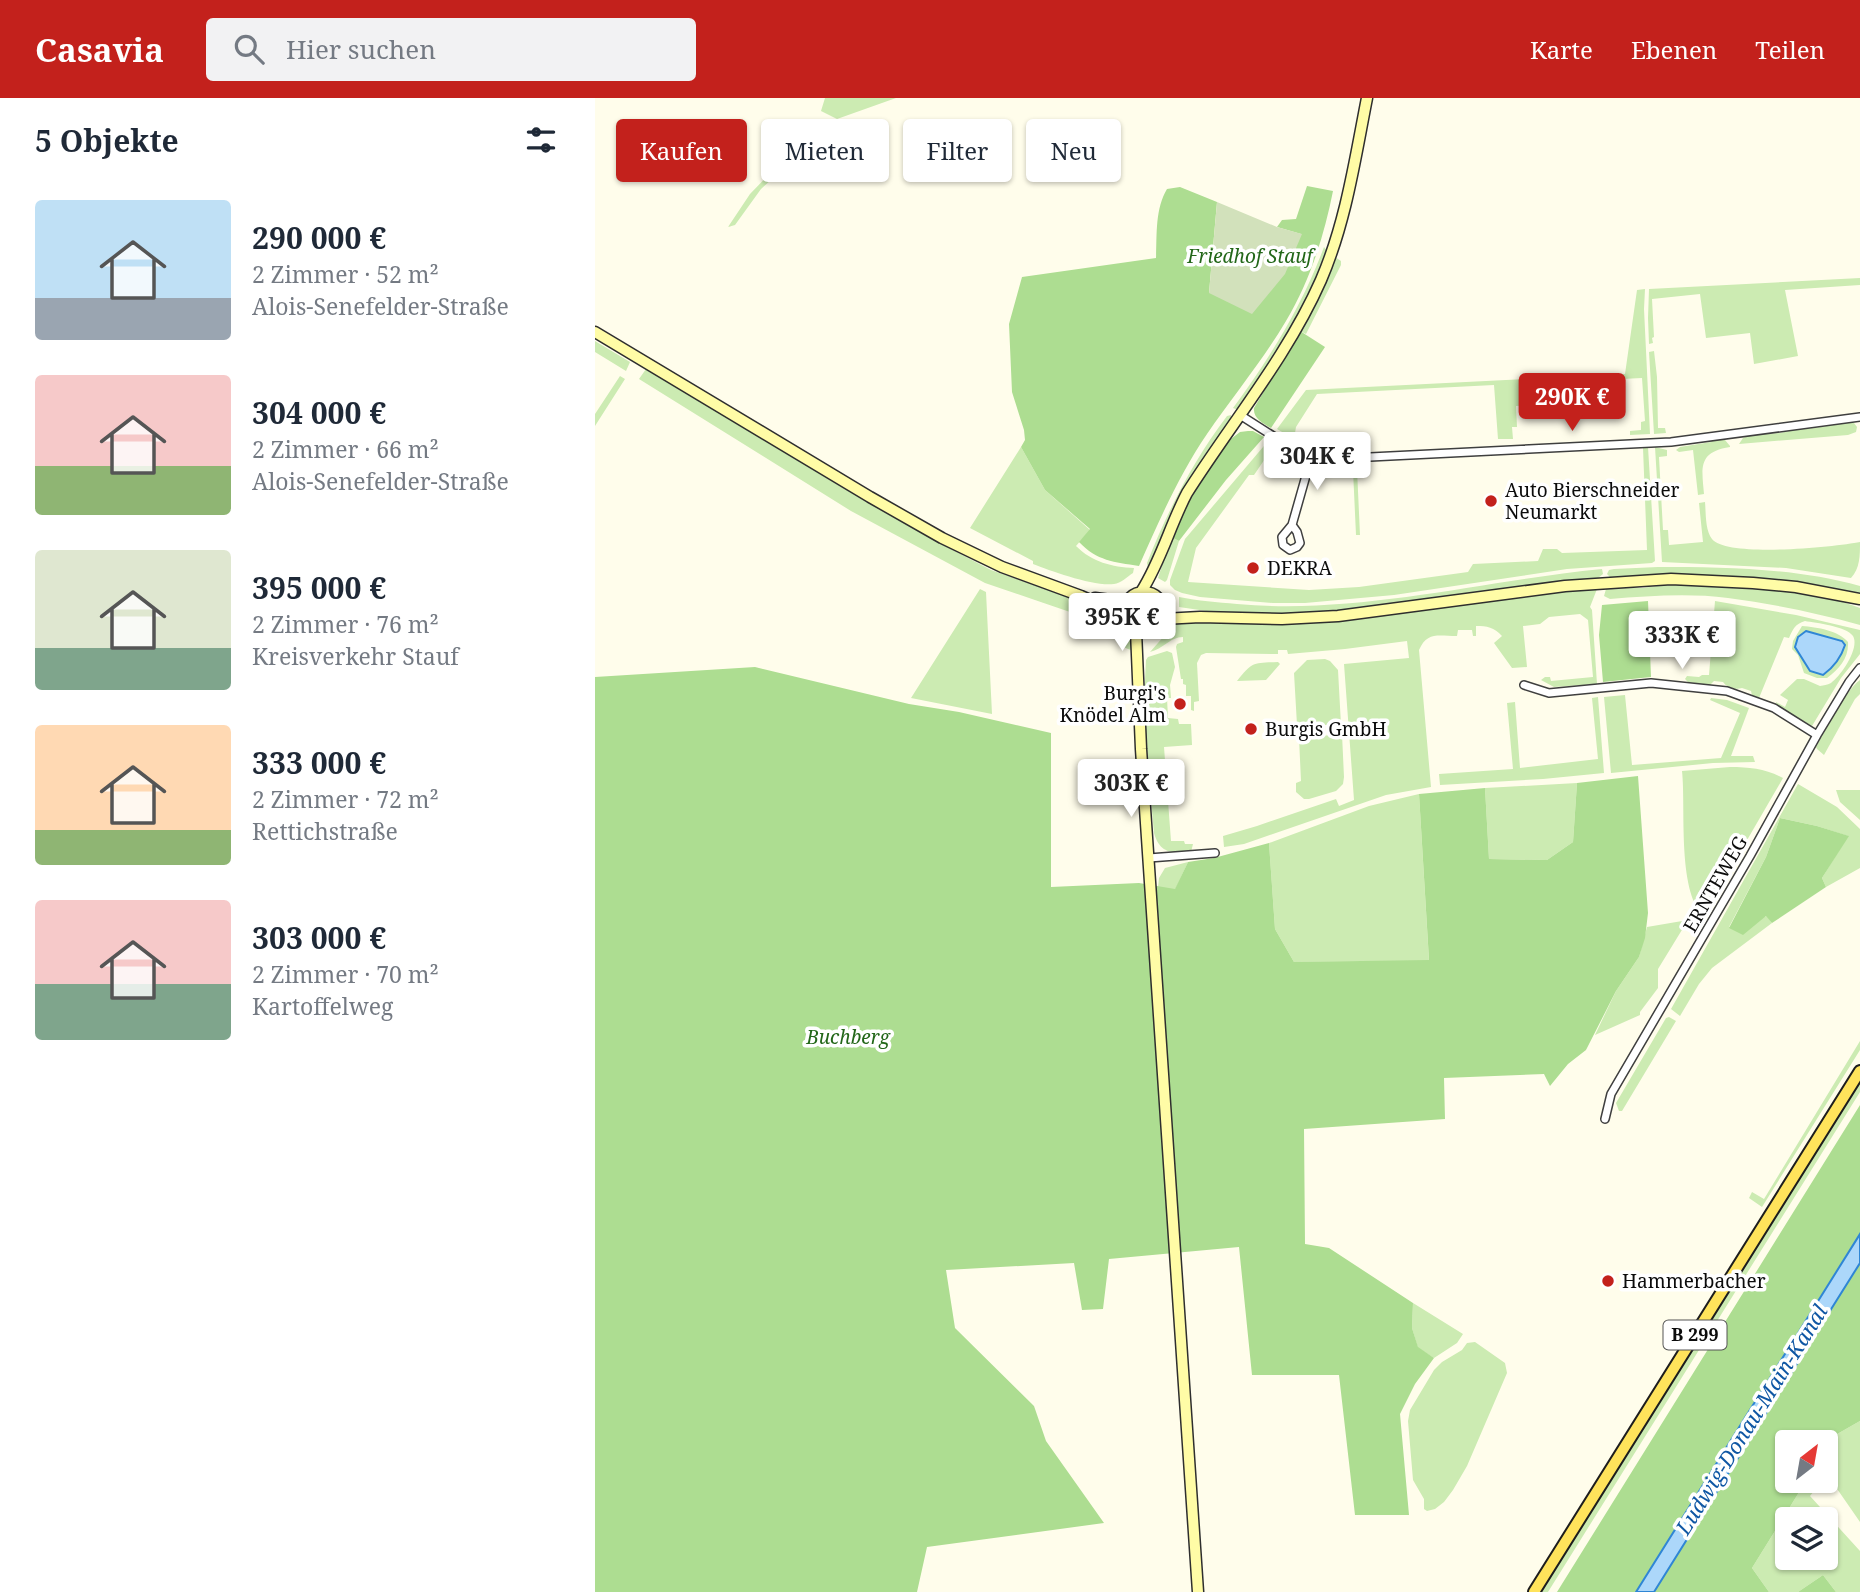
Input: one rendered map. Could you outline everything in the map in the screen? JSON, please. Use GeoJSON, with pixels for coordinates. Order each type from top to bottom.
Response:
{"type":"FeatureCollection","features":[{"type":"Feature","properties":{"kind":"main road","name":"B 299"},"geometry":{"type":"LineString","coordinates":[[1534,1592],[1860,1071]]}},
{"type":"Feature","properties":{"kind":"street"},"geometry":{"type":"LineString","coordinates":[[1142,592],[1187,493],[1293,335],[1326,268],[1343,213],[1367,98]]}},
{"type":"Feature","properties":{"kind":"street"},"geometry":{"type":"LineString","coordinates":[[595,332],[942,538],[1002,568],[1081,596],[1124,615]]}},
{"type":"Feature","properties":{"kind":"street"},"geometry":{"type":"LineString","coordinates":[[1240,415],[1311,458],[1671,442],[1860,417]]}},
{"type":"Feature","properties":{"kind":"street"},"geometry":{"type":"LineString","coordinates":[[1292,525],[1311,458]]}},
{"type":"Feature","properties":{"kind":"street"},"geometry":{"type":"LineString","coordinates":[[1155,595],[1142,592],[1126,602],[1124,615],[1128,625],[1136,631],[1147,632],[1155,629],[1163,619],[1163,606],[1155,595],[1157,563]]}},
{"type":"Feature","properties":{"kind":"street"},"geometry":{"type":"LineString","coordinates":[[1163,619],[1338,617],[1566,586],[1671,579],[1796,587],[1857,600]]}},
{"type":"Feature","properties":{"kind":"street"},"geometry":{"type":"LineString","coordinates":[[1081,596],[1126,602]]}},
{"type":"Feature","properties":{"kind":"street"},"geometry":{"type":"LineString","coordinates":[[1163,606],[1200,617]]}},
{"type":"Feature","properties":{"kind":"street"},"geometry":{"type":"LineString","coordinates":[[1136,631],[1141,750],[1198,1592]]}},
{"type":"Feature","properties":{"kind":"street"},"geometry":{"type":"LineString","coordinates":[[1139,673],[1147,632]]}},
{"type":"Feature","properties":{"kind":"street","name":"ERNTEWEG"},"geometry":{"type":"LineString","coordinates":[[1605,1119],[1611,1094],[1750,856],[1817,735],[1860,668]]}},
{"type":"Feature","properties":{"kind":"street"},"geometry":{"type":"LineString","coordinates":[[1524,685],[1549,693],[1662,683],[1727,691],[1774,708],[1817,735]]}},
{"type":"Feature","properties":{"kind":"street"},"geometry":{"type":"LineString","coordinates":[[1149,858],[1215,853]]}},
{"type":"Feature","properties":{"kind":"green space"},"geometry":{"type":"Polygon","coordinates":[[[825,98],[896,98],[837,119],[821,111],[825,98]]]}},
{"type":"Feature","properties":{"kind":"green space"},"geometry":{"type":"Polygon","coordinates":[[[762,182],[769,182],[735,225],[728,227],[762,182]]]}},
{"type":"Feature","properties":{"kind":"green space"},"geometry":{"type":"Polygon","coordinates":[[[1307,186],[1333,191],[1315,258],[1286,321],[1187,466],[1139,566],[1106,560],[1092,553],[1079,542],[1090,529],[1045,490],[1021,447],[1025,440],[1012,392],[1009,324],[1022,277],[1156,258],[1160,205],[1167,189],[1180,187],[1217,202],[1209,293],[1301,234],[1277,227],[1282,220],[1296,219],[1307,186]]]}},
{"type":"Feature","properties":{"kind":"green space","name":"Friedhof Stauf"},"geometry":{"type":"Polygon","coordinates":[[[1217,202],[1277,227],[1302,234],[1285,274],[1252,314],[1209,293],[1217,202]]]}},
{"type":"Feature","properties":{"kind":"green space"},"geometry":{"type":"Polygon","coordinates":[[[1324,247],[1328,252],[1305,306],[1258,382],[1238,410],[1233,408],[1284,331],[1306,290],[1324,247]]]}},
{"type":"Feature","properties":{"kind":"green space"},"geometry":{"type":"Polygon","coordinates":[[[1335,257],[1341,261],[1341,265],[1306,334],[1300,331],[1335,257]]]}},
{"type":"Feature","properties":{"kind":"green space"},"geometry":{"type":"Polygon","coordinates":[[[1860,278],[1860,285],[1785,290],[1798,356],[1754,364],[1750,333],[1706,338],[1700,294],[1652,299],[1654,337],[1653,343],[1649,344],[1649,289],[1860,278]]]}},
{"type":"Feature","properties":{"kind":"green space"},"geometry":{"type":"Polygon","coordinates":[[[1645,289],[1650,434],[1630,435],[1630,431],[1641,430],[1641,422],[1645,421],[1642,378],[1541,383],[1542,414],[1539,414],[1538,405],[1516,406],[1517,427],[1512,427],[1513,439],[1498,439],[1494,385],[1317,394],[1296,427],[1294,439],[1277,429],[1306,390],[1625,374],[1637,290],[1645,289]]]}},
{"type":"Feature","properties":{"kind":"green space"},"geometry":{"type":"Polygon","coordinates":[[[1300,331],[1325,347],[1271,428],[1261,422],[1254,408],[1300,331]]]}},
{"type":"Feature","properties":{"kind":"green space"},"geometry":{"type":"Polygon","coordinates":[[[595,341],[630,362],[626,371],[595,352],[595,341]]]}},
{"type":"Feature","properties":{"kind":"green space"},"geometry":{"type":"Polygon","coordinates":[[[1654,351],[1658,428],[1665,428],[1666,433],[1654,434],[1649,352],[1654,351]]]}},
{"type":"Feature","properties":{"kind":"green space"},"geometry":{"type":"Polygon","coordinates":[[[646,369],[947,547],[991,570],[1104,610],[1102,623],[985,583],[851,511],[639,379],[646,369]]]}},
{"type":"Feature","properties":{"kind":"green space"},"geometry":{"type":"Polygon","coordinates":[[[620,376],[625,379],[595,426],[595,414],[620,376]]]}},
{"type":"Feature","properties":{"kind":"green space"},"geometry":{"type":"Polygon","coordinates":[[[1231,415],[1148,568],[1147,563],[1155,543],[1182,486],[1203,450],[1227,416],[1231,415]]]}},
{"type":"Feature","properties":{"kind":"green space"},"geometry":{"type":"Polygon","coordinates":[[[1854,423],[1856,432],[1848,435],[1739,444],[1743,438],[1750,435],[1854,423]]]}},
{"type":"Feature","properties":{"kind":"green space"},"geometry":{"type":"Polygon","coordinates":[[[1253,431],[1264,437],[1226,480],[1179,541],[1171,537],[1205,472],[1227,442],[1240,432],[1253,431]]]}},
{"type":"Feature","properties":{"kind":"green space"},"geometry":{"type":"Polygon","coordinates":[[[1712,439],[1725,440],[1730,447],[1719,449],[1707,457],[1703,469],[1704,494],[1698,495],[1693,450],[1676,450],[1711,442],[1712,439]]]}},
{"type":"Feature","properties":{"kind":"green space"},"geometry":{"type":"Polygon","coordinates":[[[1269,440],[1274,443],[1271,448],[1287,459],[1285,463],[1269,453],[1254,475],[1249,475],[1196,548],[1188,582],[1309,590],[1359,587],[1468,572],[1473,564],[1538,561],[1543,549],[1557,549],[1562,553],[1647,550],[1643,448],[1648,447],[1655,561],[1567,569],[1394,595],[1305,603],[1200,597],[1175,590],[1170,585],[1170,580],[1185,539],[1269,440]]]}},
{"type":"Feature","properties":{"kind":"green space"},"geometry":{"type":"Polygon","coordinates":[[[1021,447],[1045,490],[1090,530],[1076,546],[1103,563],[1134,568],[1133,573],[1114,584],[1073,578],[1033,564],[1033,561],[970,528],[1021,447]]]}},
{"type":"Feature","properties":{"kind":"green space"},"geometry":{"type":"Polygon","coordinates":[[[1655,447],[1667,450],[1667,456],[1659,457],[1663,530],[1668,530],[1669,545],[1703,542],[1699,503],[1705,502],[1708,531],[1712,539],[1722,545],[1782,550],[1860,542],[1859,561],[1854,574],[1851,578],[1786,568],[1662,562],[1655,447]]]}},
{"type":"Feature","properties":{"kind":"green space"},"geometry":{"type":"Polygon","coordinates":[[[1351,462],[1357,469],[1360,535],[1356,535],[1353,470],[1313,469],[1319,464],[1351,462]]]}},
{"type":"Feature","properties":{"kind":"green space"},"geometry":{"type":"Polygon","coordinates":[[[1171,537],[1179,541],[1165,582],[1158,578],[1171,537]]]}},
{"type":"Feature","properties":{"kind":"green space"},"geometry":{"type":"Polygon","coordinates":[[[1734,568],[1810,575],[1860,586],[1860,595],[1798,583],[1736,577],[1610,577],[1607,574],[1614,569],[1734,568]]]}},
{"type":"Feature","properties":{"kind":"green space"},"geometry":{"type":"Polygon","coordinates":[[[1602,569],[1603,574],[1598,578],[1342,611],[1284,615],[1220,613],[1179,607],[1179,597],[1283,606],[1374,601],[1602,569]]]}},
{"type":"Feature","properties":{"kind":"green space"},"geometry":{"type":"Polygon","coordinates":[[[1678,583],[1770,588],[1816,595],[1860,608],[1860,625],[1795,609],[1713,596],[1610,599],[1604,596],[1606,589],[1610,587],[1643,588],[1678,583]]]}},
{"type":"Feature","properties":{"kind":"green space"},"geometry":{"type":"Polygon","coordinates":[[[980,589],[986,592],[992,714],[911,698],[980,589]]]}},
{"type":"Feature","properties":{"kind":"green space"},"geometry":{"type":"Polygon","coordinates":[[[1575,589],[1597,589],[1590,607],[1597,684],[1554,687],[1541,680],[1545,677],[1550,677],[1551,681],[1593,677],[1588,620],[1580,614],[1549,617],[1540,624],[1523,626],[1527,667],[1512,668],[1494,643],[1502,636],[1484,626],[1476,626],[1476,636],[1473,636],[1472,630],[1458,630],[1457,636],[1430,637],[1419,650],[1431,787],[1386,795],[1244,844],[1224,847],[1223,836],[1336,799],[1339,806],[1354,800],[1344,664],[1409,658],[1407,641],[1288,654],[1287,650],[1278,650],[1278,654],[1206,653],[1201,655],[1197,663],[1199,701],[1194,702],[1194,711],[1191,710],[1191,696],[1186,696],[1186,685],[1181,679],[1176,647],[1183,642],[1183,637],[1150,652],[1173,626],[1175,620],[1294,624],[1575,589]]]}},
{"type":"Feature","properties":{"kind":"green space"},"geometry":{"type":"Polygon","coordinates":[[[1144,597],[1154,601],[1158,611],[1154,621],[1144,625],[1134,621],[1130,611],[1134,601],[1144,597]]]}},
{"type":"Feature","properties":{"kind":"green space"},"geometry":{"type":"Polygon","coordinates":[[[1648,601],[1651,677],[1603,682],[1599,635],[1602,605],[1648,601]]]}},
{"type":"Feature","properties":{"kind":"green space"},"geometry":{"type":"Polygon","coordinates":[[[1715,601],[1796,615],[1860,630],[1860,654],[1841,678],[1812,726],[1777,706],[1776,702],[1785,707],[1788,700],[1780,695],[1797,679],[1820,686],[1831,683],[1852,654],[1853,636],[1831,625],[1805,621],[1799,624],[1789,638],[1784,637],[1759,698],[1752,695],[1751,691],[1732,688],[1723,682],[1714,681],[1710,685],[1688,682],[1685,679],[1687,676],[1709,675],[1715,601]]]}},
{"type":"Feature","properties":{"kind":"green space"},"geometry":{"type":"Polygon","coordinates":[[[1111,611],[1120,618],[1129,632],[1134,647],[1131,650],[1121,645],[1108,629],[1111,611]]]}},
{"type":"Feature","properties":{"kind":"green space"},"geometry":{"type":"Polygon","coordinates":[[[1802,626],[1833,632],[1848,642],[1842,663],[1827,678],[1817,678],[1804,673],[1798,655],[1792,649],[1793,641],[1802,626]]]}},
{"type":"Feature","properties":{"kind":"green space"},"geometry":{"type":"Polygon","coordinates":[[[1167,651],[1172,653],[1175,667],[1170,685],[1171,698],[1167,698],[1168,718],[1178,719],[1179,724],[1191,724],[1192,745],[1164,747],[1171,841],[1193,844],[1191,852],[1163,849],[1154,833],[1145,725],[1146,660],[1167,651]]]}},
{"type":"Feature","properties":{"kind":"green space"},"geometry":{"type":"Polygon","coordinates":[[[1325,659],[1338,670],[1341,725],[1297,725],[1294,673],[1307,660],[1325,659]]]}},
{"type":"Feature","properties":{"kind":"green space"},"geometry":{"type":"Polygon","coordinates":[[[1254,664],[1280,664],[1266,680],[1237,681],[1254,664]]]}},
{"type":"Feature","properties":{"kind":"green space","name":"Buchberg"},"geometry":{"type":"Polygon","coordinates":[[[755,667],[909,704],[959,712],[1051,733],[1051,887],[1139,883],[1175,889],[1188,862],[1269,843],[1275,929],[1294,962],[1429,960],[1419,794],[1485,788],[1489,859],[1547,860],[1573,842],[1577,783],[1638,776],[1648,913],[1645,938],[1639,957],[1616,991],[1586,1050],[1568,1064],[1550,1086],[1544,1074],[1444,1078],[1445,1119],[1304,1129],[1305,1244],[1329,1248],[1413,1303],[1412,1328],[1418,1347],[1434,1358],[1415,1384],[1400,1414],[1409,1515],[1355,1515],[1339,1375],[1252,1375],[1239,1247],[1109,1259],[1103,1309],[1082,1310],[1074,1263],[946,1270],[955,1328],[1034,1406],[1046,1441],[1104,1523],[927,1547],[917,1592],[595,1592],[595,677],[755,667]]]}},
{"type":"Feature","properties":{"kind":"green space"},"geometry":{"type":"Polygon","coordinates":[[[1860,680],[1860,694],[1824,755],[1816,747],[1842,701],[1860,680]]]}},
{"type":"Feature","properties":{"kind":"green space"},"geometry":{"type":"Polygon","coordinates":[[[1625,695],[1632,765],[1721,758],[1740,713],[1710,700],[1711,698],[1727,700],[1749,708],[1731,756],[1753,756],[1755,762],[1713,763],[1611,773],[1604,697],[1625,695]]]}},
{"type":"Feature","properties":{"kind":"green space"},"geometry":{"type":"Polygon","coordinates":[[[1598,697],[1604,773],[1440,785],[1439,774],[1513,769],[1507,703],[1515,702],[1520,768],[1598,759],[1592,698],[1598,697]]]}},
{"type":"Feature","properties":{"kind":"green space"},"geometry":{"type":"Polygon","coordinates":[[[1342,734],[1343,784],[1336,791],[1304,799],[1296,792],[1296,783],[1301,781],[1299,738],[1342,734]]]}},
{"type":"Feature","properties":{"kind":"green space"},"geometry":{"type":"Polygon","coordinates":[[[1730,767],[1758,769],[1783,778],[1703,916],[1695,904],[1686,868],[1682,771],[1730,767]]]}},
{"type":"Feature","properties":{"kind":"green space"},"geometry":{"type":"Polygon","coordinates":[[[1577,783],[1573,842],[1547,860],[1489,859],[1485,788],[1577,783]]]}},
{"type":"Feature","properties":{"kind":"green space"},"geometry":{"type":"Polygon","coordinates":[[[1798,784],[1837,807],[1860,829],[1860,868],[1826,887],[1822,878],[1848,836],[1780,818],[1766,857],[1729,927],[1767,916],[1772,923],[1712,968],[1680,1016],[1671,1009],[1798,784]]]}},
{"type":"Feature","properties":{"kind":"green space"},"geometry":{"type":"Polygon","coordinates":[[[1836,790],[1860,790],[1860,820],[1840,802],[1836,790]]]}},
{"type":"Feature","properties":{"kind":"green space"},"geometry":{"type":"Polygon","coordinates":[[[1419,794],[1429,961],[1294,962],[1275,929],[1269,843],[1369,806],[1419,794]]]}},
{"type":"Feature","properties":{"kind":"green space"},"geometry":{"type":"Polygon","coordinates":[[[1780,818],[1849,836],[1822,878],[1826,887],[1772,923],[1766,916],[1743,935],[1729,928],[1766,857],[1780,818]]]}},
{"type":"Feature","properties":{"kind":"green space"},"geometry":{"type":"Polygon","coordinates":[[[1188,862],[1175,890],[1158,887],[1159,878],[1165,868],[1188,862]]]}},
{"type":"Feature","properties":{"kind":"green space"},"geometry":{"type":"Polygon","coordinates":[[[1688,920],[1658,969],[1658,988],[1640,1015],[1595,1035],[1616,991],[1639,957],[1647,927],[1688,920]]]}},
{"type":"Feature","properties":{"kind":"green space"},"geometry":{"type":"Polygon","coordinates":[[[1669,1017],[1676,1021],[1622,1111],[1619,1111],[1616,1103],[1669,1017]]]}},
{"type":"Feature","properties":{"kind":"green space"},"geometry":{"type":"Polygon","coordinates":[[[1860,1041],[1860,1050],[1762,1207],[1749,1198],[1752,1192],[1764,1199],[1860,1041]]]}},
{"type":"Feature","properties":{"kind":"green space"},"geometry":{"type":"Polygon","coordinates":[[[1860,1079],[1860,1092],[1548,1592],[1540,1592],[1860,1079]]]}},
{"type":"Feature","properties":{"kind":"green space"},"geometry":{"type":"Polygon","coordinates":[[[1860,1105],[1860,1234],[1636,1592],[1557,1592],[1860,1105]]]}},
{"type":"Feature","properties":{"kind":"green space"},"geometry":{"type":"Polygon","coordinates":[[[1860,1263],[1860,1421],[1838,1434],[1838,1430],[1775,1430],[1775,1493],[1799,1493],[1790,1507],[1775,1507],[1775,1531],[1752,1568],[1769,1592],[1654,1592],[1860,1263]]]}},
{"type":"Feature","properties":{"kind":"green space"},"geometry":{"type":"Polygon","coordinates":[[[1413,1303],[1463,1334],[1457,1343],[1434,1358],[1418,1348],[1412,1328],[1413,1303]]]}},
{"type":"Feature","properties":{"kind":"green space"},"geometry":{"type":"Polygon","coordinates":[[[1475,1342],[1505,1363],[1507,1373],[1467,1466],[1444,1502],[1427,1511],[1424,1509],[1424,1499],[1413,1480],[1408,1421],[1410,1410],[1434,1370],[1462,1350],[1467,1343],[1475,1342]]]}},
{"type":"Feature","properties":{"kind":"green space"},"geometry":{"type":"Polygon","coordinates":[[[1860,1421],[1860,1522],[1838,1490],[1838,1434],[1860,1421]]]}},
{"type":"Feature","properties":{"kind":"green space"},"geometry":{"type":"Polygon","coordinates":[[[1799,1493],[1812,1493],[1810,1496],[1820,1507],[1790,1507],[1799,1493]]]}},
{"type":"Feature","properties":{"kind":"green space"},"geometry":{"type":"Polygon","coordinates":[[[1838,1527],[1860,1551],[1860,1592],[1836,1592],[1823,1575],[1798,1592],[1769,1592],[1752,1568],[1775,1531],[1775,1570],[1838,1570],[1838,1527]]]}},
{"type":"Feature","properties":{"kind":"green space"},"geometry":{"type":"Polygon","coordinates":[[[1823,1575],[1836,1592],[1798,1592],[1823,1575]]]}},
{"type":"Feature","properties":{"kind":"water"},"geometry":{"type":"Polygon","coordinates":[[[1806,631],[1842,641],[1845,645],[1837,662],[1823,675],[1810,671],[1795,647],[1798,637],[1806,631]]]}},
{"type":"Feature","properties":{"kind":"water","name":"Ludwig-Donau-Main-Kanal"},"geometry":{"type":"Polygon","coordinates":[[[1860,1234],[1860,1263],[1654,1592],[1636,1592],[1860,1234]]]}},
{"type":"Feature","properties":{"kind":"place","name":"Auto Bierschneider Neumarkt"},"geometry":{"type":"Point","coordinates":[1491,501]}},
{"type":"Feature","properties":{"kind":"place","name":"DEKRA"},"geometry":{"type":"Point","coordinates":[1253,568]}},
{"type":"Feature","properties":{"kind":"place","name":"Burgi's Knödel Alm"},"geometry":{"type":"Point","coordinates":[1180,704]}},
{"type":"Feature","properties":{"kind":"place","name":"Burgis GmbH"},"geometry":{"type":"Point","coordinates":[1251,729]}},
{"type":"Feature","properties":{"kind":"place","name":"Hammerbacher"},"geometry":{"type":"Point","coordinates":[1608,1281]}}]}
